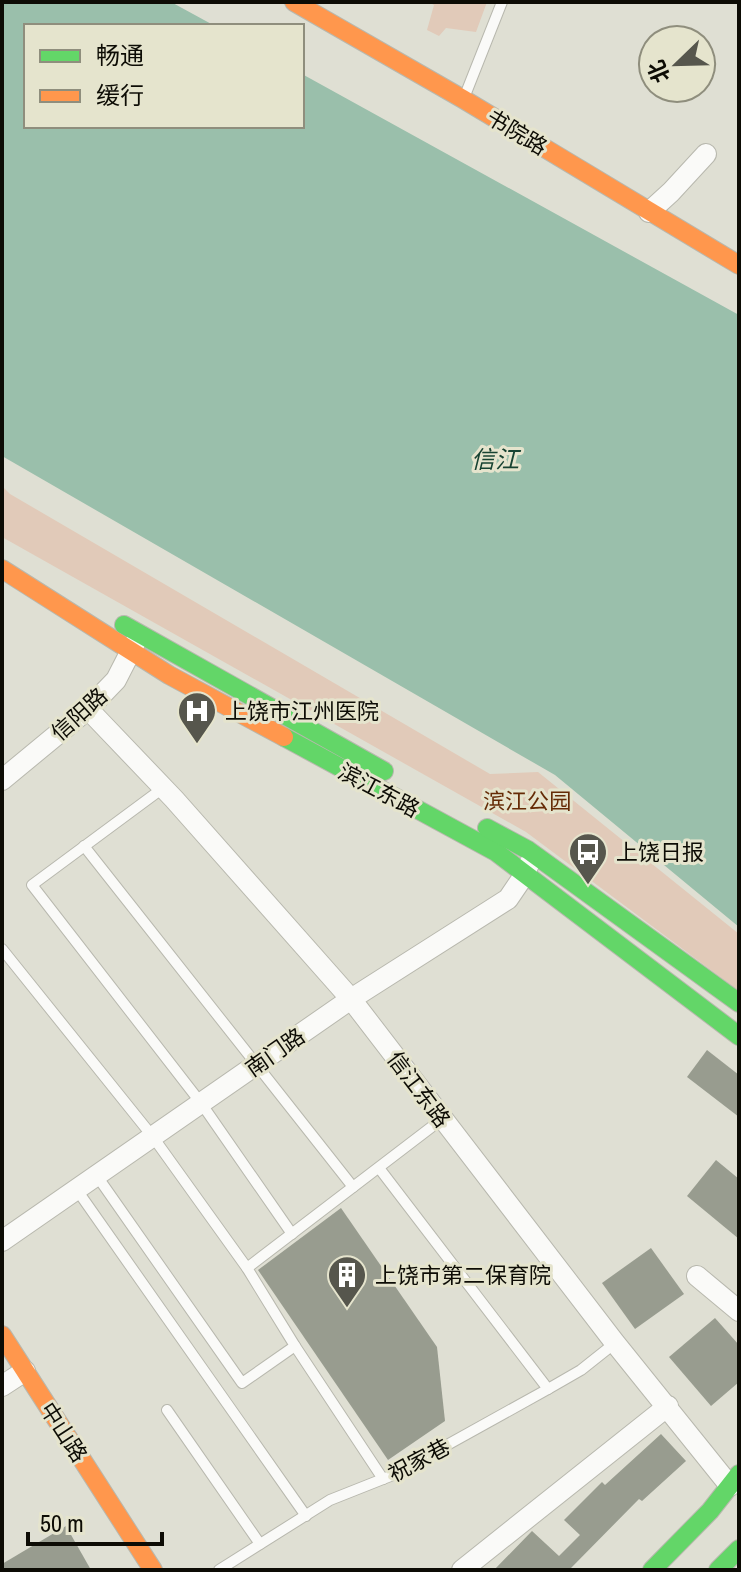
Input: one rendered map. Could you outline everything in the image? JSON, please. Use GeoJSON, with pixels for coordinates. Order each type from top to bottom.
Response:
{"type":"FeatureCollection","features":[{"type":"Feature","properties":{"kind":"main road","name":"书院路"},"geometry":{"type":"LineString","coordinates":[[294,2],[463,99],[739,265]]}},
{"type":"Feature","properties":{"kind":"main road","name":"滨江东路"},"geometry":{"type":"LineString","coordinates":[[2,553],[135,642],[169,675],[496,852],[739,1036]]}},
{"type":"Feature","properties":{"kind":"main road","name":"滨江东路"},"geometry":{"type":"LineString","coordinates":[[2,569],[532,853],[739,1003]]}},
{"type":"Feature","properties":{"kind":"main road","name":"中山路"},"geometry":{"type":"LineString","coordinates":[[2,1335],[153,1570]]}},
{"type":"Feature","properties":{"kind":"main road"},"geometry":{"type":"LineString","coordinates":[[652,1570],[710,1511],[734,1480]]}},
{"type":"Feature","properties":{"kind":"main road"},"geometry":{"type":"LineString","coordinates":[[718,1570],[739,1549]]}},
{"type":"Feature","properties":{"kind":"street"},"geometry":{"type":"LineString","coordinates":[[649,212],[706,154]]}},
{"type":"Feature","properties":{"kind":"street","name":"信阳路"},"geometry":{"type":"LineString","coordinates":[[2,780],[88,709],[116,680],[135,642]]}},
{"type":"Feature","properties":{"kind":"street","name":"信江东路"},"geometry":{"type":"LineString","coordinates":[[88,709],[163,788],[351,999],[615,1343],[734,1480]]}},
{"type":"Feature","properties":{"kind":"street","name":"南门路"},"geometry":{"type":"LineString","coordinates":[[2,1241],[351,999],[508,899],[525,874],[532,853]]}},
{"type":"Feature","properties":{"kind":"street"},"geometry":{"type":"LineString","coordinates":[[697,1276],[739,1311]]}},
{"type":"Feature","properties":{"kind":"street"},"geometry":{"type":"LineString","coordinates":[[2,1386],[25,1371]]}},
{"type":"Feature","properties":{"kind":"street"},"geometry":{"type":"LineString","coordinates":[[462,1570],[668,1406]]}},
{"type":"Feature","properties":{"kind":"lane"},"geometry":{"type":"LineString","coordinates":[[463,99],[502,2]]}},
{"type":"Feature","properties":{"kind":"lane"},"geometry":{"type":"LineString","coordinates":[[163,788],[32,885],[201,1103],[292,1234]]}},
{"type":"Feature","properties":{"kind":"lane"},"geometry":{"type":"LineString","coordinates":[[84,846],[353,1187]]}},
{"type":"Feature","properties":{"kind":"lane"},"geometry":{"type":"LineString","coordinates":[[2,949],[153,1137],[247,1268],[383,1479]]}},
{"type":"Feature","properties":{"kind":"lane"},"geometry":{"type":"LineString","coordinates":[[247,1268],[292,1234],[314,1223],[353,1187],[442,1119]]}},
{"type":"Feature","properties":{"kind":"lane"},"geometry":{"type":"LineString","coordinates":[[379,1168],[548,1389]]}},
{"type":"Feature","properties":{"kind":"lane"},"geometry":{"type":"LineString","coordinates":[[97,1176],[242,1383],[295,1346]]}},
{"type":"Feature","properties":{"kind":"lane"},"geometry":{"type":"LineString","coordinates":[[77,1190],[306,1516]]}},
{"type":"Feature","properties":{"kind":"lane","name":"祝家巷"},"geometry":{"type":"LineString","coordinates":[[219,1570],[330,1500],[383,1479],[548,1389],[581,1370],[615,1343]]}},
{"type":"Feature","properties":{"kind":"lane"},"geometry":{"type":"LineString","coordinates":[[167,1410],[260,1544]]}},
{"type":"Feature","properties":{"kind":"green space"},"geometry":{"type":"Polygon","coordinates":[[[428,2],[487,2],[476,32],[446,28],[439,36],[427,30],[434,5],[428,2]]]}},
{"type":"Feature","properties":{"kind":"green space","name":"滨江公园"},"geometry":{"type":"Polygon","coordinates":[[[2,486],[10,494],[490,774],[538,772],[739,934],[739,991],[526,832],[2,537],[2,486]]]}},
{"type":"Feature","properties":{"kind":"water","name":"信江"},"geometry":{"type":"Polygon","coordinates":[[[2,2],[171,2],[211,24],[24,24],[24,128],[304,128],[304,75],[739,315],[739,927],[555,775],[2,456],[2,2]]]}},
{"type":"Feature","properties":{"kind":"building"},"geometry":{"type":"Polygon","coordinates":[[[707,1050],[739,1075],[739,1117],[687,1077],[707,1050]]]}},
{"type":"Feature","properties":{"kind":"building"},"geometry":{"type":"Polygon","coordinates":[[[716,1160],[739,1179],[739,1239],[687,1196],[716,1160]]]}},
{"type":"Feature","properties":{"kind":"building","name":"上饶市第二保育院"},"geometry":{"type":"Polygon","coordinates":[[[341,1208],[437,1347],[445,1421],[388,1460],[258,1270],[341,1208]]]}},
{"type":"Feature","properties":{"kind":"building"},"geometry":{"type":"Polygon","coordinates":[[[651,1248],[684,1294],[635,1329],[602,1283],[651,1248]]]}},
{"type":"Feature","properties":{"kind":"building"},"geometry":{"type":"Polygon","coordinates":[[[715,1318],[739,1345],[739,1382],[711,1406],[669,1357],[715,1318]]]}},
{"type":"Feature","properties":{"kind":"building"},"geometry":{"type":"Polygon","coordinates":[[[661,1434],[686,1461],[642,1501],[639,1499],[571,1568],[573,1570],[494,1570],[532,1531],[559,1556],[580,1535],[564,1520],[602,1482],[605,1485],[661,1434]]]}},
{"type":"Feature","properties":{"kind":"building"},"geometry":{"type":"Polygon","coordinates":[[[66,1526],[91,1570],[2,1570],[2,1564],[66,1526]]]}},
{"type":"Feature","properties":{"kind":"traffic: fast"},"geometry":{"type":"LineString","coordinates":[[124,625],[384,771]]}},
{"type":"Feature","properties":{"kind":"traffic: fast"},"geometry":{"type":"LineString","coordinates":[[284,737],[496,852],[739,1036]]}},
{"type":"Feature","properties":{"kind":"traffic: fast"},"geometry":{"type":"LineString","coordinates":[[487,828],[528,850],[739,1003]]}},
{"type":"Feature","properties":{"kind":"traffic: fast"},"geometry":{"type":"LineString","coordinates":[[652,1570],[710,1511],[739,1474]]}},
{"type":"Feature","properties":{"kind":"traffic: fast"},"geometry":{"type":"LineString","coordinates":[[718,1570],[739,1549]]}},
{"type":"Feature","properties":{"kind":"traffic: slow"},"geometry":{"type":"LineString","coordinates":[[294,2],[463,99],[739,265]]}},
{"type":"Feature","properties":{"kind":"traffic: slow"},"geometry":{"type":"LineString","coordinates":[[2,569],[169,675],[284,737]]}},
{"type":"Feature","properties":{"kind":"traffic: slow"},"geometry":{"type":"LineString","coordinates":[[2,1335],[153,1570]]}},
{"type":"Feature","properties":{"kind":"place","name":"上饶市江州医院"},"geometry":{"type":"Point","coordinates":[197,745]}},
{"type":"Feature","properties":{"kind":"place","name":"上饶日报"},"geometry":{"type":"Point","coordinates":[588,886]}},
{"type":"Feature","properties":{"kind":"place","name":"上饶市第二保育院"},"geometry":{"type":"Point","coordinates":[347,1309]}}]}
